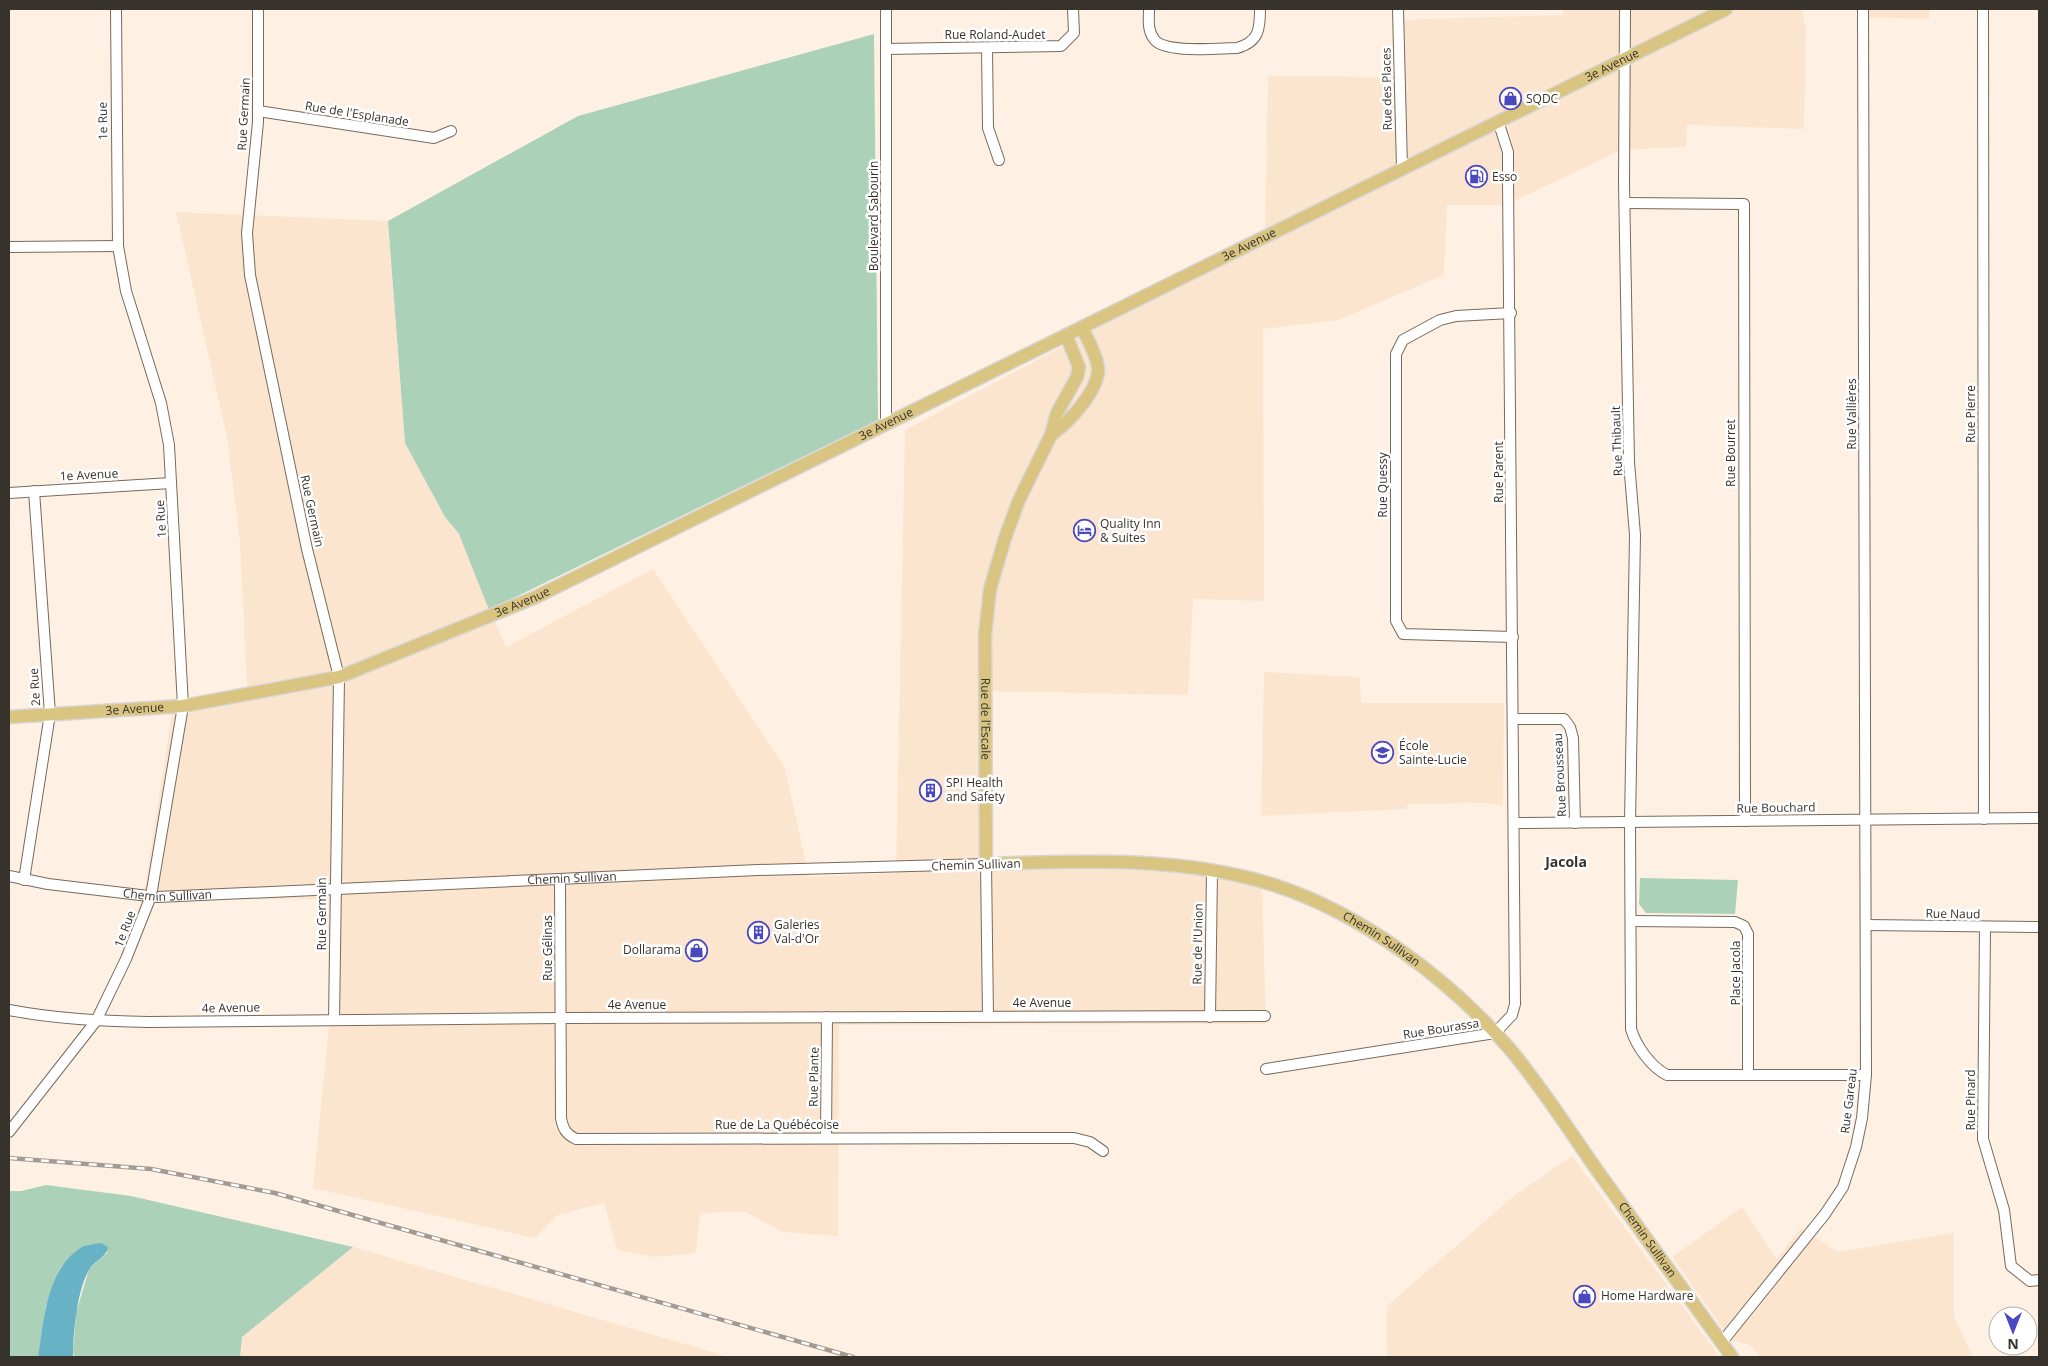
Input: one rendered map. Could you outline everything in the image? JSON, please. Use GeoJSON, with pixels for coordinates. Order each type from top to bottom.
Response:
{"type":"FeatureCollection","features":[{"type":"Feature","properties":{"kind":"main road","name":"3e Avenue"},"geometry":{"type":"LineString","coordinates":[[9,717],[183,706],[339,677],[536,597],[1726,9]]}},
{"type":"Feature","properties":{"kind":"main road","name":"Rue de l'Escale"},"geometry":{"type":"LineString","coordinates":[[1052,435],[1069,422],[1096,381],[1098,369],[1096,357],[1082,328]]}},
{"type":"Feature","properties":{"kind":"main road","name":"Rue de l'Escale"},"geometry":{"type":"LineString","coordinates":[[986,864],[986,635],[990,589],[1004,538],[1019,500],[1052,435],[1056,413],[1074,384],[1079,367],[1066,335]]}},
{"type":"Feature","properties":{"kind":"main road","name":"Chemin Sullivan"},"geometry":{"type":"LineString","coordinates":[[986,864],[1130,862],[1212,871],[1274,885],[1343,914],[1389,942],[1466,1004],[1510,1050],[1732,1357]]}},
{"type":"Feature","properties":{"kind":"street","name":"1e Rue"},"geometry":{"type":"LineString","coordinates":[[9,1132],[96,1021],[126,959],[151,896],[183,706],[169,445],[162,403],[126,290],[118,246],[116,9]]}},
{"type":"Feature","properties":{"kind":"street","name":"Rue Germain"},"geometry":{"type":"LineString","coordinates":[[258,9],[258,111],[247,233],[250,275],[307,549],[339,677],[334,888],[334,1020]]}},
{"type":"Feature","properties":{"kind":"street","name":"Boulevard Sabourin"},"geometry":{"type":"LineString","coordinates":[[886,9],[886,424]]}},
{"type":"Feature","properties":{"kind":"street","name":"Rue Roland-Audet"},"geometry":{"type":"LineString","coordinates":[[886,49],[1061,46],[1074,33],[1073,9]]}},
{"type":"Feature","properties":{"kind":"street"},"geometry":{"type":"LineString","coordinates":[[1149,9],[1149,26],[1153,38],[1162,45],[1175,48],[1237,48],[1246,45],[1257,35],[1260,28],[1260,9]]}},
{"type":"Feature","properties":{"kind":"street","name":"Rue des Places"},"geometry":{"type":"LineString","coordinates":[[1398,9],[1402,168]]}},
{"type":"Feature","properties":{"kind":"street","name":"Rue Thibault"},"geometry":{"type":"LineString","coordinates":[[1625,9],[1625,204],[1629,462],[1635,534],[1630,823]]}},
{"type":"Feature","properties":{"kind":"street","name":"Rue Vallières"},"geometry":{"type":"LineString","coordinates":[[1863,9],[1865,819]]}},
{"type":"Feature","properties":{"kind":"street","name":"Rue Pierre"},"geometry":{"type":"LineString","coordinates":[[1983,9],[1984,819]]}},
{"type":"Feature","properties":{"kind":"street"},"geometry":{"type":"LineString","coordinates":[[987,48],[988,128],[998,160]]}},
{"type":"Feature","properties":{"kind":"street","name":"Rue de l'Esplanade"},"geometry":{"type":"LineString","coordinates":[[258,111],[434,138],[451,131]]}},
{"type":"Feature","properties":{"kind":"street","name":"Rue Parent"},"geometry":{"type":"LineString","coordinates":[[1498,121],[1508,152],[1511,314],[1514,823]]}},
{"type":"Feature","properties":{"kind":"street","name":"Rue Bourret"},"geometry":{"type":"LineString","coordinates":[[1625,204],[1744,204],[1745,821]]}},
{"type":"Feature","properties":{"kind":"street"},"geometry":{"type":"LineString","coordinates":[[9,248],[118,246]]}},
{"type":"Feature","properties":{"kind":"street","name":"Rue Quessy"},"geometry":{"type":"LineString","coordinates":[[1511,314],[1456,316],[1440,320],[1403,340],[1398,347],[1396,354],[1396,621],[1403,634],[1512,637]]}},
{"type":"Feature","properties":{"kind":"street","name":"1e Avenue"},"geometry":{"type":"LineString","coordinates":[[9,493],[171,483]]}},
{"type":"Feature","properties":{"kind":"street","name":"2e Rue"},"geometry":{"type":"LineString","coordinates":[[24,880],[50,714],[34,491]]}},
{"type":"Feature","properties":{"kind":"street","name":"Rue Brousseau"},"geometry":{"type":"LineString","coordinates":[[1513,719],[1564,719],[1570,726],[1573,738],[1575,823]]}},
{"type":"Feature","properties":{"kind":"street","name":"Rue Bouchard"},"geometry":{"type":"LineString","coordinates":[[1514,823],[2039,818]]}},
{"type":"Feature","properties":{"kind":"street","name":"Rue Gareau"},"geometry":{"type":"LineString","coordinates":[[1722,1342],[1825,1214],[1842,1187],[1856,1148],[1862,1118],[1866,1075],[1865,819]]}},
{"type":"Feature","properties":{"kind":"street","name":"Rue Bourassa"},"geometry":{"type":"LineString","coordinates":[[1266,1069],[1495,1033],[1512,1015],[1515,1004],[1514,823]]}},
{"type":"Feature","properties":{"kind":"street"},"geometry":{"type":"LineString","coordinates":[[1630,823],[1632,921],[1631,1029],[1634,1040],[1658,1071],[1667,1075],[1866,1075]]}},
{"type":"Feature","properties":{"kind":"street","name":"Chemin Sullivan"},"geometry":{"type":"LineString","coordinates":[[9,876],[24,880],[151,896],[758,870],[986,864]]}},
{"type":"Feature","properties":{"kind":"street","name":"Rue de l'Escale"},"geometry":{"type":"LineString","coordinates":[[986,864],[988,1016]]}},
{"type":"Feature","properties":{"kind":"street","name":"Rue de l'Union"},"geometry":{"type":"LineString","coordinates":[[1210,1017],[1212,871]]}},
{"type":"Feature","properties":{"kind":"street","name":"Rue Gélinas"},"geometry":{"type":"LineString","coordinates":[[560,879],[561,1018]]}},
{"type":"Feature","properties":{"kind":"street","name":"Place Jacola"},"geometry":{"type":"LineString","coordinates":[[1632,921],[1735,922],[1744,926],[1748,934],[1748,1074]]}},
{"type":"Feature","properties":{"kind":"street","name":"Rue Naud"},"geometry":{"type":"LineString","coordinates":[[1866,926],[2039,927]]}},
{"type":"Feature","properties":{"kind":"street","name":"Rue Pinard"},"geometry":{"type":"LineString","coordinates":[[1985,927],[1983,1139],[2004,1210],[2011,1266],[2030,1281],[2039,1280]]}},
{"type":"Feature","properties":{"kind":"street","name":"4e Avenue"},"geometry":{"type":"LineString","coordinates":[[9,1010],[46,1017],[96,1021],[1265,1016]]}},
{"type":"Feature","properties":{"kind":"street","name":"Rue Plante"},"geometry":{"type":"LineString","coordinates":[[826,1138],[827,1017]]}},
{"type":"Feature","properties":{"kind":"street","name":"Rue de La Québécoise"},"geometry":{"type":"LineString","coordinates":[[561,1018],[562,1127],[567,1134],[576,1139],[1074,1138],[1090,1142],[1103,1152]]}},
{"type":"Feature","properties":{"kind":"shaded area"},"geometry":{"type":"Polygon","coordinates":[[[1564,9],[1802,9],[1806,28],[1804,129],[1687,125],[1686,147],[1621,150],[1506,205],[1447,205],[1444,275],[1338,320],[1263,329],[1264,601],[1193,599],[1188,695],[981,691],[981,867],[1196,870],[1262,885],[1266,1024],[839,1025],[838,1236],[782,1232],[746,1212],[700,1213],[696,1253],[654,1257],[617,1250],[604,1203],[558,1215],[535,1238],[313,1188],[329,1026],[328,899],[143,900],[174,700],[247,688],[240,542],[227,437],[176,212],[388,221],[405,443],[445,517],[459,534],[506,647],[653,569],[785,768],[809,877],[896,873],[905,430],[1265,239],[1268,76],[1393,77],[1392,20],[1563,15],[1564,9]]]}},
{"type":"Feature","properties":{"kind":"shaded area"},"geometry":{"type":"Polygon","coordinates":[[[1865,9],[1930,9],[1929,19],[1863,17],[1865,9]]]}},
{"type":"Feature","properties":{"kind":"shaded area","name":"École Sainte-Lucie"},"geometry":{"type":"Polygon","coordinates":[[[1264,672],[1360,677],[1361,703],[1504,703],[1503,806],[1485,803],[1409,804],[1405,809],[1261,816],[1264,672]]]}},
{"type":"Feature","properties":{"kind":"shaded area"},"geometry":{"type":"Polygon","coordinates":[[[1572,1156],[1720,1357],[1387,1357],[1387,1306],[1515,1195],[1572,1156]]]}},
{"type":"Feature","properties":{"kind":"shaded area"},"geometry":{"type":"Polygon","coordinates":[[[1742,1207],[1777,1259],[1801,1228],[1838,1252],[1954,1233],[1954,1316],[1973,1357],[1760,1357],[1750,1345],[1731,1340],[1672,1257],[1742,1207]]]}},
{"type":"Feature","properties":{"kind":"shaded area"},"geometry":{"type":"Polygon","coordinates":[[[353,1247],[729,1357],[240,1357],[242,1337],[353,1247]]]}},
{"type":"Feature","properties":{"kind":"green space"},"geometry":{"type":"Polygon","coordinates":[[[874,34],[878,420],[489,610],[459,534],[445,517],[405,443],[388,221],[578,116],[874,34]]]}},
{"type":"Feature","properties":{"kind":"green space"},"geometry":{"type":"Polygon","coordinates":[[[1640,878],[1738,880],[1735,914],[1646,913],[1639,904],[1640,878]]]}},
{"type":"Feature","properties":{"kind":"green space"},"geometry":{"type":"Polygon","coordinates":[[[46,1185],[131,1196],[353,1247],[242,1337],[240,1357],[75,1357],[73,1353],[76,1313],[89,1269],[108,1252],[82,1247],[61,1267],[46,1306],[38,1357],[9,1357],[9,1191],[21,1191],[46,1185]]]}},
{"type":"Feature","properties":{"kind":"water"},"geometry":{"type":"Polygon","coordinates":[[[101,1243],[108,1247],[107,1250],[89,1270],[81,1289],[75,1325],[73,1357],[38,1357],[45,1312],[54,1282],[61,1268],[82,1247],[101,1243]]]}},
{"type":"Feature","properties":{"kind":"railway"},"geometry":{"type":"LineString","coordinates":[[9,1158],[151,1169],[275,1193],[853,1357]]}},
{"type":"Feature","properties":{"kind":"place","name":"SQDC"},"geometry":{"type":"Point","coordinates":[1510,99]}},
{"type":"Feature","properties":{"kind":"place","name":"Esso"},"geometry":{"type":"Point","coordinates":[1476,177]}},
{"type":"Feature","properties":{"kind":"place","name":"Quality Inn & Suites"},"geometry":{"type":"Point","coordinates":[1084,531]}},
{"type":"Feature","properties":{"kind":"place","name":"École Sainte-Lucie"},"geometry":{"type":"Point","coordinates":[1383,753]}},
{"type":"Feature","properties":{"kind":"place","name":"SPI Health and Safety"},"geometry":{"type":"Point","coordinates":[930,790]}},
{"type":"Feature","properties":{"kind":"place","name":"Galeries Val-d'Or"},"geometry":{"type":"Point","coordinates":[758,932]}},
{"type":"Feature","properties":{"kind":"place","name":"Dollarama"},"geometry":{"type":"Point","coordinates":[697,950]}},
{"type":"Feature","properties":{"kind":"place","name":"Home Hardware"},"geometry":{"type":"Point","coordinates":[1585,1296]}},
{"type":"Feature","properties":{"kind":"district","name":"Jacola"},"geometry":{"type":"Point","coordinates":[1566,862]}}]}
